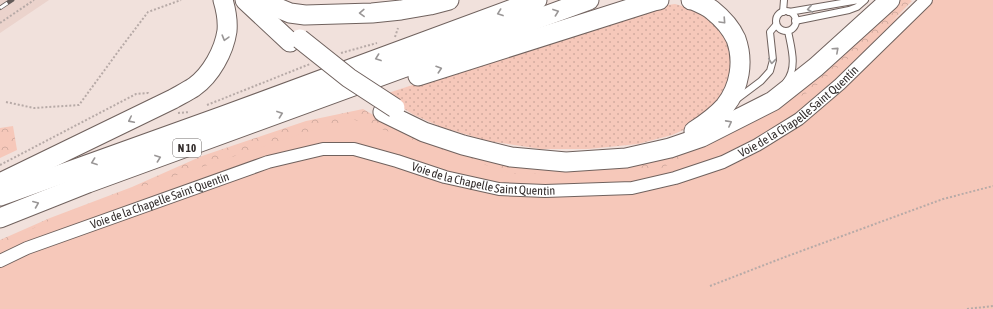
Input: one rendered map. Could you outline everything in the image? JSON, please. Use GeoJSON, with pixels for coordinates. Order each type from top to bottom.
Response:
{"type":"FeatureCollection","features":[{"type":"Feature","properties":{"kind":"main road"},"geometry":{"type":"LineString","coordinates":[[0,183],[173,99],[195,86],[210,72],[221,53],[227,31],[227,14],[224,0]]}},
{"type":"Feature","properties":{"kind":"main road"},"geometry":{"type":"LineString","coordinates":[[245,0],[295,40],[349,78],[389,110],[424,132],[463,145],[511,157],[566,162],[626,158],[670,148],[702,137],[773,101],[816,68],[890,0]]}},
{"type":"Feature","properties":{"kind":"main road"},"geometry":{"type":"LineString","coordinates":[[256,0],[295,40]]}},
{"type":"Feature","properties":{"kind":"main road"},"geometry":{"type":"LineString","coordinates":[[263,0],[290,13],[305,15],[372,13],[401,10],[449,0]]}},
{"type":"Feature","properties":{"kind":"main road","name":"N 10"},"geometry":{"type":"LineString","coordinates":[[0,196],[223,116],[537,0]]}},
{"type":"Feature","properties":{"kind":"main road","name":"N 10"},"geometry":{"type":"LineString","coordinates":[[0,218],[88,183],[588,0]]}},
{"type":"Feature","properties":{"kind":"main road"},"geometry":{"type":"LineString","coordinates":[[375,79],[395,83],[659,0]]}},
{"type":"Feature","properties":{"kind":"main road"},"geometry":{"type":"LineString","coordinates":[[389,110],[469,139],[514,149],[568,153],[625,149],[659,143],[694,131],[710,120],[725,106],[739,79],[740,57],[736,38],[725,22],[711,9],[691,0]]}},
{"type":"Feature","properties":{"kind":"street","name":"Voie de la Chapelle Saint Quentin"},"geometry":{"type":"LineString","coordinates":[[0,261],[27,248],[261,165],[323,149],[354,149],[445,177],[499,189],[545,191],[632,188],[675,178],[723,162],[757,145],[799,119],[840,84],[926,0]]}},
{"type":"Feature","properties":{"kind":"lane"},"geometry":{"type":"LineString","coordinates":[[784,0],[786,12]]}},
{"type":"Feature","properties":{"kind":"lane"},"geometry":{"type":"LineString","coordinates":[[786,12],[794,16],[795,21],[793,28],[788,31],[780,30],[776,25],[776,18],[780,13],[786,12],[859,0]]}},
{"type":"Feature","properties":{"kind":"lane"},"geometry":{"type":"LineString","coordinates":[[795,21],[849,10],[857,7],[865,0]]}},
{"type":"Feature","properties":{"kind":"lane"},"geometry":{"type":"LineString","coordinates":[[575,26],[605,10]]}},
{"type":"Feature","properties":{"kind":"lane"},"geometry":{"type":"LineString","coordinates":[[725,106],[740,97],[770,71],[773,60],[770,32],[776,25]]}},
{"type":"Feature","properties":{"kind":"lane"},"geometry":{"type":"LineString","coordinates":[[773,101],[778,90],[790,78],[794,65],[788,31]]}},
{"type":"Feature","properties":{"kind":"path"},"geometry":{"type":"LineString","coordinates":[[0,23],[34,0]]}},
{"type":"Feature","properties":{"kind":"path"},"geometry":{"type":"LineString","coordinates":[[6,102],[34,108],[79,105],[148,12],[181,0]]}},
{"type":"Feature","properties":{"kind":"path"},"geometry":{"type":"LineString","coordinates":[[395,37],[398,28]]}},
{"type":"Feature","properties":{"kind":"path"},"geometry":{"type":"LineString","coordinates":[[338,54],[381,41]]}},
{"type":"Feature","properties":{"kind":"path"},"geometry":{"type":"LineString","coordinates":[[204,106],[316,62]]}},
{"type":"Feature","properties":{"kind":"path"},"geometry":{"type":"LineString","coordinates":[[0,165],[136,94],[148,93],[152,95]]}},
{"type":"Feature","properties":{"kind":"path"},"geometry":{"type":"LineString","coordinates":[[175,110],[178,113],[190,112]]}},
{"type":"Feature","properties":{"kind":"path"},"geometry":{"type":"LineString","coordinates":[[710,286],[943,199],[993,186]]}},
{"type":"Feature","properties":{"kind":"path"},"geometry":{"type":"LineString","coordinates":[[967,309],[993,306]]}},
{"type":"Feature","properties":{"kind":"shaded area"},"geometry":{"type":"Polygon","coordinates":[[[0,0],[49,0],[0,33],[0,0]]]}},
{"type":"Feature","properties":{"kind":"green space"},"geometry":{"type":"Polygon","coordinates":[[[897,0],[912,1],[812,102],[683,171],[0,257],[0,240],[50,218],[132,187],[202,156],[306,121],[363,109],[408,135],[510,165],[716,135],[897,0]]]}},
{"type":"Feature","properties":{"kind":"green space"},"geometry":{"type":"Polygon","coordinates":[[[917,0],[993,0],[993,309],[0,309],[0,244],[72,210],[316,129],[352,119],[512,174],[656,171],[809,92],[917,0]]]}},
{"type":"Feature","properties":{"kind":"green space"},"geometry":{"type":"Polygon","coordinates":[[[675,4],[697,10],[716,24],[725,36],[731,69],[716,105],[697,124],[672,135],[638,144],[588,149],[541,149],[488,141],[441,127],[414,115],[382,95],[647,8],[675,4]]]}},
{"type":"Feature","properties":{"kind":"green space"},"geometry":{"type":"Polygon","coordinates":[[[13,126],[17,150],[0,158],[0,128],[13,126]]]}},
{"type":"Feature","properties":{"kind":"railway"},"geometry":{"type":"LineString","coordinates":[[0,8],[12,0]]}}]}
